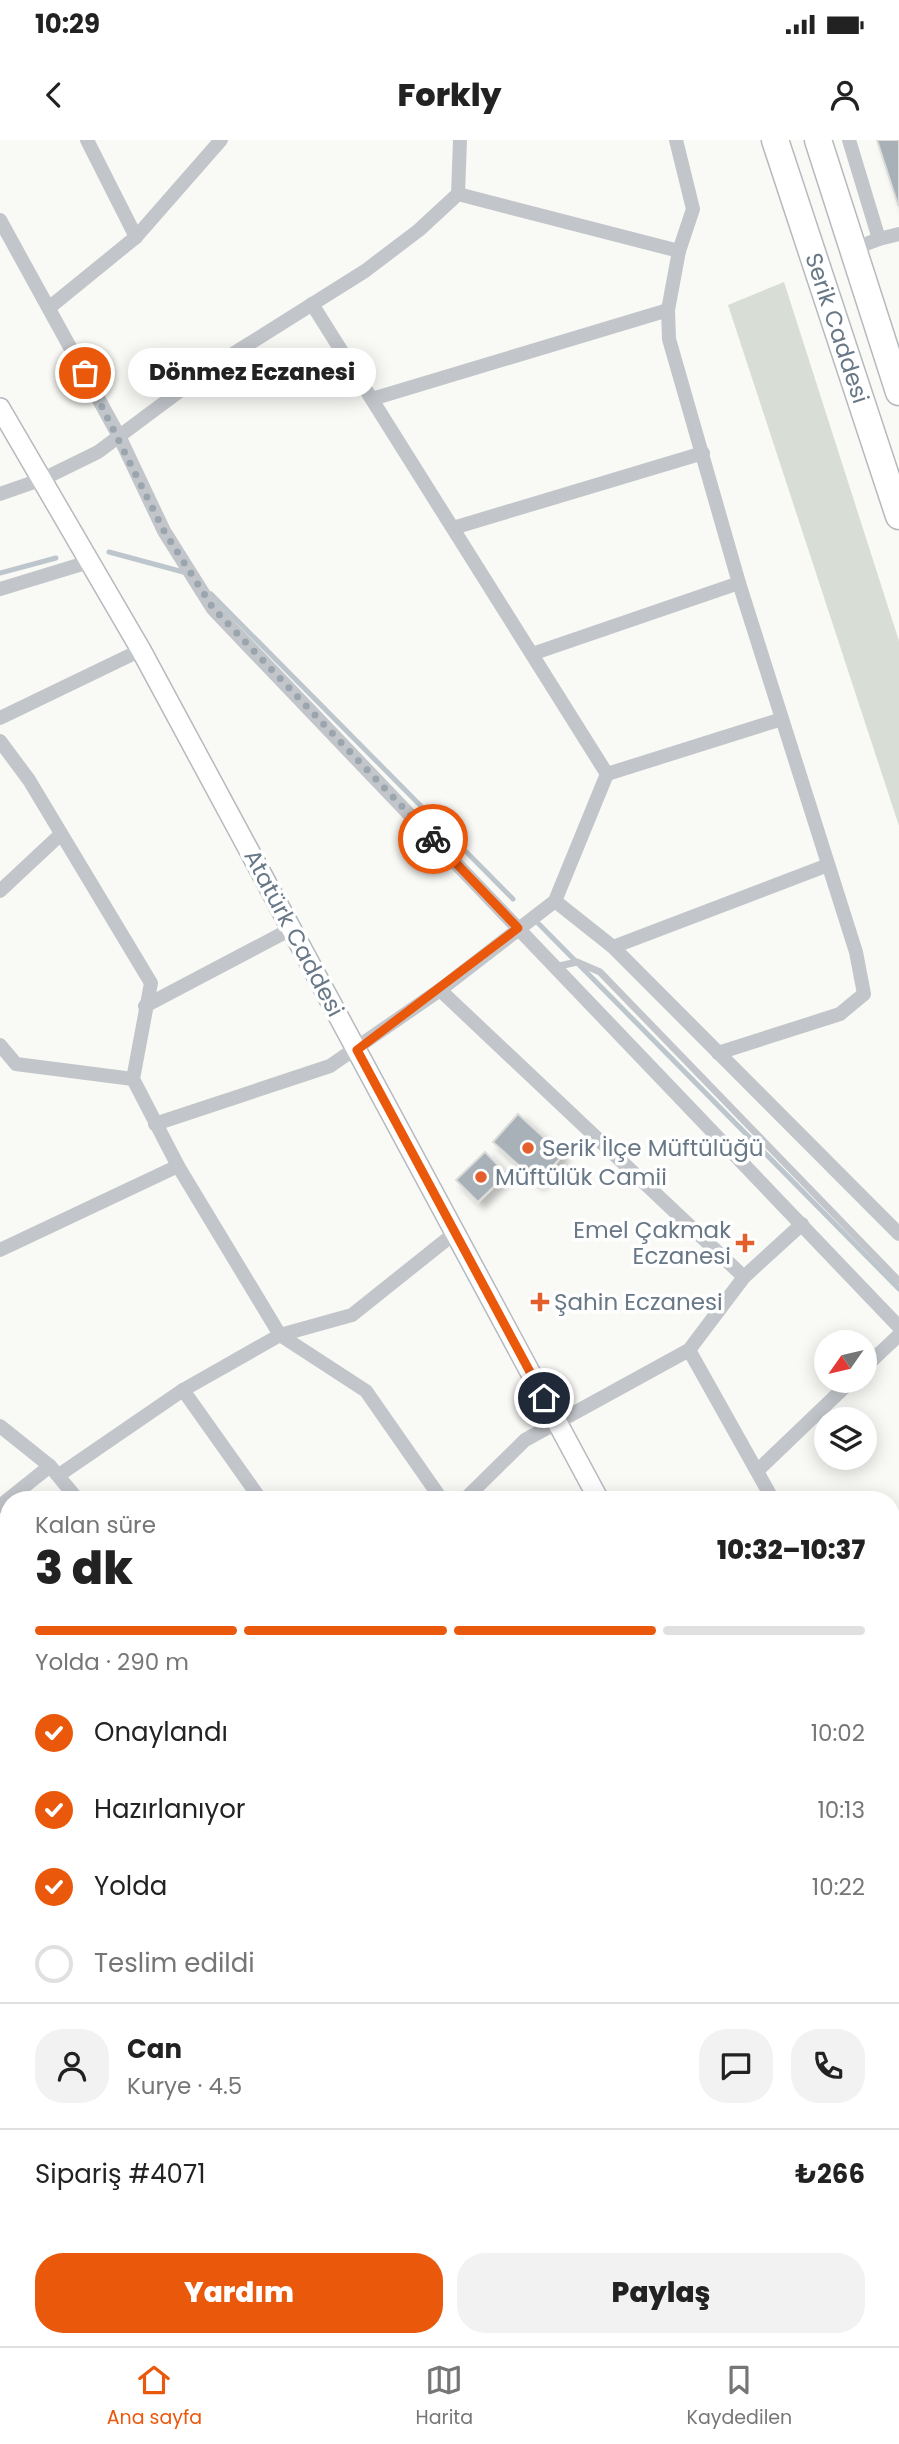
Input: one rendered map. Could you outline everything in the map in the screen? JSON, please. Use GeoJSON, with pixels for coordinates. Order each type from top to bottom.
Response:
{"type":"FeatureCollection","features":[{"type":"Feature","properties":{"kind":"highway","name":"Serik Caddesi"},"geometry":{"type":"LineString","coordinates":[[775,140],[899,516]]}},
{"type":"Feature","properties":{"kind":"highway"},"geometry":{"type":"LineString","coordinates":[[799,140],[849,283],[876,325]]}},
{"type":"Feature","properties":{"kind":"highway","name":"Serik Caddesi"},"geometry":{"type":"LineString","coordinates":[[818,140],[899,392]]}},
{"type":"Feature","properties":{"kind":"main road","name":"Atatürk Caddesi"},"geometry":{"type":"LineString","coordinates":[[0,408],[92,561],[141,650],[594,1491]]}},
{"type":"Feature","properties":{"kind":"street"},"geometry":{"type":"LineString","coordinates":[[87,140],[136,237]]}},
{"type":"Feature","properties":{"kind":"street"},"geometry":{"type":"LineString","coordinates":[[50,307],[136,237],[221,140]]}},
{"type":"Feature","properties":{"kind":"street"},"geometry":{"type":"LineString","coordinates":[[0,494],[43,479],[99,452],[212,367],[365,271],[419,230],[458,194],[460,140]]}},
{"type":"Feature","properties":{"kind":"street"},"geometry":{"type":"LineString","coordinates":[[676,140],[693,209],[680,251],[668,310],[669,339],[739,583],[856,952],[864,993],[840,1014],[718,1054]]}},
{"type":"Feature","properties":{"kind":"street"},"geometry":{"type":"LineString","coordinates":[[849,140],[879,239]]}},
{"type":"Feature","properties":{"kind":"street"},"geometry":{"type":"LineString","coordinates":[[458,194],[680,251]]}},
{"type":"Feature","properties":{"kind":"street"},"geometry":{"type":"LineString","coordinates":[[0,220],[120,438],[164,531],[213,608],[899,1327]]}},
{"type":"Feature","properties":{"kind":"street"},"geometry":{"type":"LineString","coordinates":[[853,249],[899,234]]}},
{"type":"Feature","properties":{"kind":"street"},"geometry":{"type":"LineString","coordinates":[[312,304],[607,774]]}},
{"type":"Feature","properties":{"kind":"street"},"geometry":{"type":"LineString","coordinates":[[372,399],[668,310]]}},
{"type":"Feature","properties":{"kind":"street"},"geometry":{"type":"LineString","coordinates":[[453,528],[703,453]]}},
{"type":"Feature","properties":{"kind":"street"},"geometry":{"type":"LineString","coordinates":[[0,589],[92,561]]}},
{"type":"Feature","properties":{"kind":"street"},"geometry":{"type":"LineString","coordinates":[[532,654],[739,583]]}},
{"type":"Feature","properties":{"kind":"street"},"geometry":{"type":"LineString","coordinates":[[0,718],[141,650]]}},
{"type":"Feature","properties":{"kind":"street"},"geometry":{"type":"LineString","coordinates":[[607,774],[782,719]]}},
{"type":"Feature","properties":{"kind":"street"},"geometry":{"type":"LineString","coordinates":[[0,741],[29,780],[150,983],[133,1079],[178,1166],[280,1335],[366,1391],[436,1491]]}},
{"type":"Feature","properties":{"kind":"street"},"geometry":{"type":"LineString","coordinates":[[155,1124],[320,1070],[357,1050],[555,901],[607,774]]}},
{"type":"Feature","properties":{"kind":"street"},"geometry":{"type":"LineString","coordinates":[[0,891],[61,834]]}},
{"type":"Feature","properties":{"kind":"street"},"geometry":{"type":"LineString","coordinates":[[613,947],[828,865]]}},
{"type":"Feature","properties":{"kind":"street"},"geometry":{"type":"LineString","coordinates":[[555,901],[613,947],[899,1234]]}},
{"type":"Feature","properties":{"kind":"street"},"geometry":{"type":"LineString","coordinates":[[145,1006],[293,928]]}},
{"type":"Feature","properties":{"kind":"street"},"geometry":{"type":"LineString","coordinates":[[440,990],[744,1277]]}},
{"type":"Feature","properties":{"kind":"street"},"geometry":{"type":"LineString","coordinates":[[0,1045],[16,1064],[133,1079]]}},
{"type":"Feature","properties":{"kind":"street"},"geometry":{"type":"LineString","coordinates":[[0,1250],[178,1166]]}},
{"type":"Feature","properties":{"kind":"street"},"geometry":{"type":"LineString","coordinates":[[472,1491],[509,1452],[556,1421],[689,1350],[744,1277],[802,1224]]}},
{"type":"Feature","properties":{"kind":"street"},"geometry":{"type":"LineString","coordinates":[[24,1491],[183,1390],[280,1335],[352,1315],[456,1232]]}},
{"type":"Feature","properties":{"kind":"street"},"geometry":{"type":"LineString","coordinates":[[877,1356],[899,1335]]}},
{"type":"Feature","properties":{"kind":"street"},"geometry":{"type":"LineString","coordinates":[[689,1350],[768,1491]]}},
{"type":"Feature","properties":{"kind":"street"},"geometry":{"type":"LineString","coordinates":[[183,1390],[255,1491]]}},
{"type":"Feature","properties":{"kind":"street"},"geometry":{"type":"LineString","coordinates":[[758,1471],[839,1393]]}},
{"type":"Feature","properties":{"kind":"street"},"geometry":{"type":"LineString","coordinates":[[0,1426],[55,1471],[71,1491]]}},
{"type":"Feature","properties":{"kind":"lane"},"geometry":{"type":"LineString","coordinates":[[555,967],[577,962],[600,972],[899,1281]]}},
{"type":"Feature","properties":{"kind":"shaded area"},"geometry":{"type":"Polygon","coordinates":[[[784,282],[899,641],[899,826],[728,305],[784,282]]]}},
{"type":"Feature","properties":{"kind":"building"},"geometry":{"type":"Polygon","coordinates":[[[877,140],[899,140],[899,205],[898,205],[877,140]]]}},
{"type":"Feature","properties":{"kind":"building","name":"Serik İlçe Müftülüğü"},"geometry":{"type":"Polygon","coordinates":[[[518,1114],[563,1155],[538,1183],[493,1142],[518,1114]]]}},
{"type":"Feature","properties":{"kind":"building","name":"Müftülük Camii"},"geometry":{"type":"Polygon","coordinates":[[[485,1152],[507,1174],[478,1202],[456,1180],[485,1152]]]}},
{"type":"Feature","properties":{"kind":"waterway"},"geometry":{"type":"LineString","coordinates":[[109,552],[187,573]]}},
{"type":"Feature","properties":{"kind":"waterway"},"geometry":{"type":"LineString","coordinates":[[0,573],[56,558]]}},
{"type":"Feature","properties":{"kind":"waterway"},"geometry":{"type":"LineString","coordinates":[[211,594],[513,899]]}},
{"type":"Feature","properties":{"kind":"waterway"},"geometry":{"type":"LineString","coordinates":[[535,920],[899,1289]]}},
{"type":"Feature","properties":{"kind":"way so far"},"geometry":{"type":"LineString","coordinates":[[85,373],[120,438],[164,531],[213,608],[433,839]]}},
{"type":"Feature","properties":{"kind":"place","name":"Dönmez Eczanesi"},"geometry":{"type":"Point","coordinates":[85,373]}},
{"type":"Feature","properties":{"kind":"place","name":"Serik İlçe Müftülüğü"},"geometry":{"type":"Point","coordinates":[528,1148]}},
{"type":"Feature","properties":{"kind":"place","name":"Müftülük Camii"},"geometry":{"type":"Point","coordinates":[481,1177]}},
{"type":"Feature","properties":{"kind":"place","name":"Emel Çakmak Eczanesi"},"geometry":{"type":"Point","coordinates":[745,1243]}},
{"type":"Feature","properties":{"kind":"place","name":"Şahin Eczanesi"},"geometry":{"type":"Point","coordinates":[540,1302]}},
{"type":"Feature","properties":{"kind":"route"},"geometry":{"type":"LineString","coordinates":[[433,839],[518,928],[440,990],[357,1050],[544,1398]]}}]}
